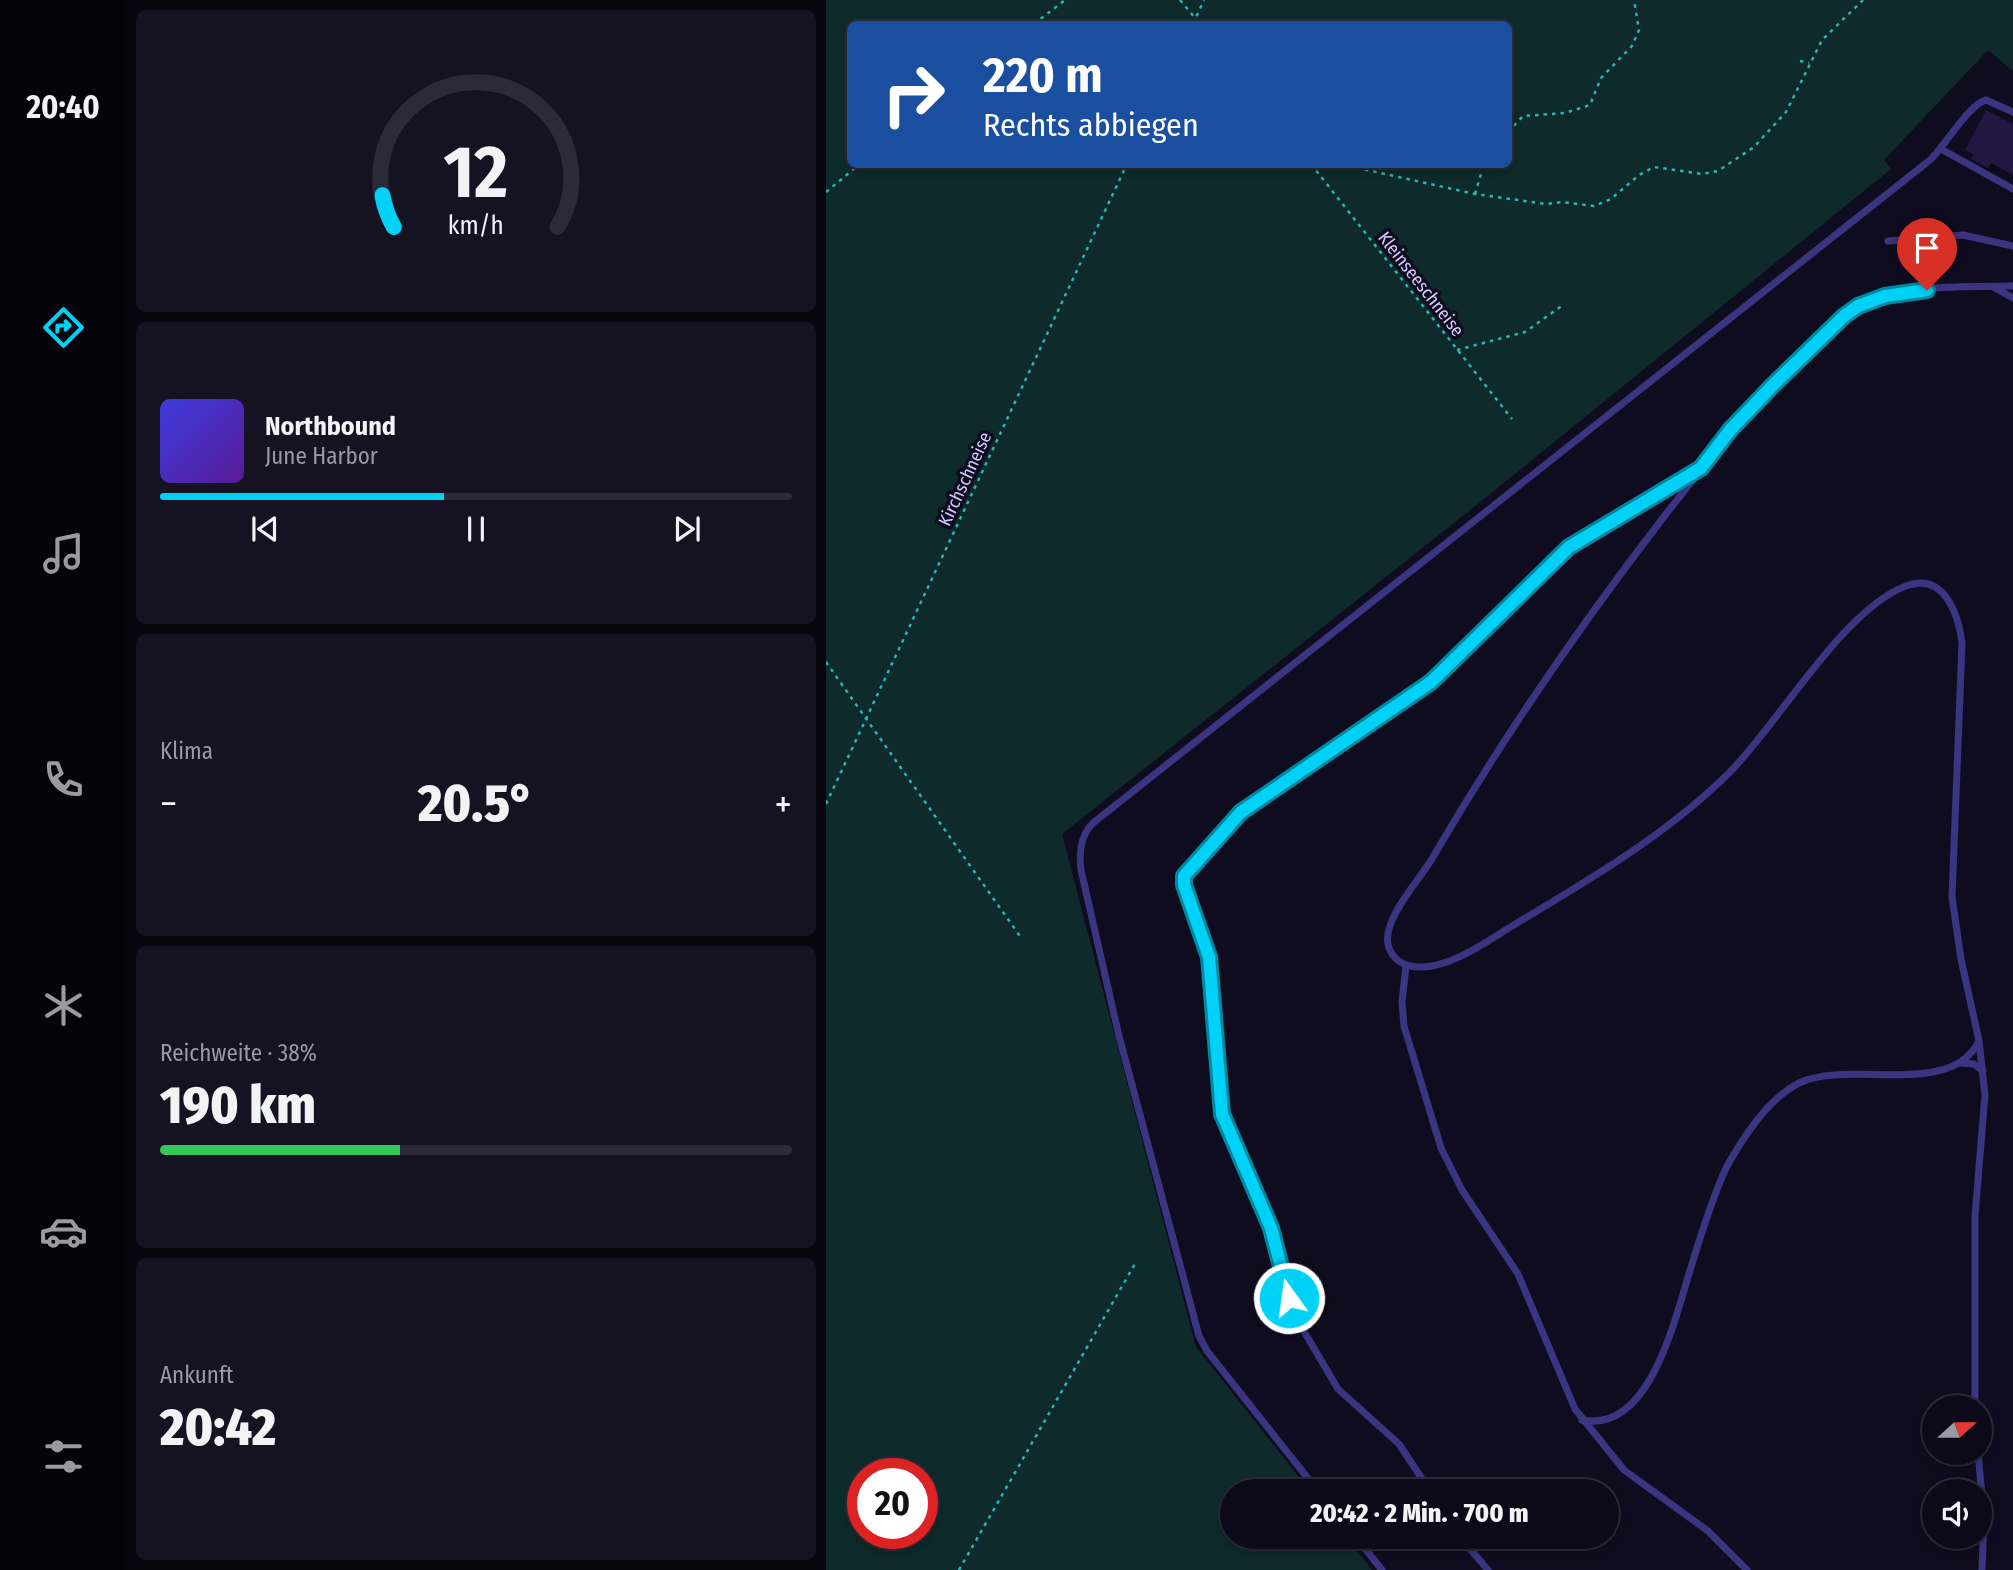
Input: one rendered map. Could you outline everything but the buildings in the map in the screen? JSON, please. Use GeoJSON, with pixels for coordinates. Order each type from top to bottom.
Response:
{"type":"FeatureCollection","features":[{"type":"Feature","properties":{"kind":"lane"},"geometry":{"type":"LineString","coordinates":[[1308,1479],[1206,1351],[1199,1336],[1119,1036],[1081,870],[1079,853],[1083,836],[1093,823],[1186,747],[1360,614],[1614,407],[1758,299],[1941,149],[1980,101],[1992,101],[2013,112]]}},
{"type":"Feature","properties":{"kind":"lane"},"geometry":{"type":"LineString","coordinates":[[1941,149],[2013,189]]}},
{"type":"Feature","properties":{"kind":"lane"},"geometry":{"type":"LineString","coordinates":[[1888,241],[1963,235],[2013,246]]}},
{"type":"Feature","properties":{"kind":"lane"},"geometry":{"type":"LineString","coordinates":[[1992,286],[2013,298]]}},
{"type":"Feature","properties":{"kind":"lane"},"geometry":{"type":"LineString","coordinates":[[1975,1395],[1975,1239],[1985,1107],[1979,1041],[1961,959],[1952,897],[1962,643],[1952,604],[1939,590],[1922,584],[1911,584],[1891,593],[1863,615],[1838,641],[1737,765],[1645,842],[1580,886],[1459,958],[1434,965],[1406,966],[1397,960],[1390,950],[1387,938],[1396,911],[1419,880],[1537,689],[1730,430],[1773,385],[1820,337],[1858,306],[1903,293],[2013,286]]}},
{"type":"Feature","properties":{"kind":"lane"},"geometry":{"type":"LineString","coordinates":[[1422,1479],[1399,1444],[1338,1389],[1293,1311],[1271,1228],[1222,1114],[1209,957],[1182,880],[1241,812],[1431,682],[1569,547],[1701,468]]}},
{"type":"Feature","properties":{"kind":"lane"},"geometry":{"type":"LineString","coordinates":[[1406,966],[1402,1002],[1404,1026],[1444,1156],[1462,1190],[1518,1274],[1566,1391],[1582,1420],[1624,1470],[1708,1531],[1747,1570]]}},
{"type":"Feature","properties":{"kind":"lane"},"geometry":{"type":"LineString","coordinates":[[1960,1063],[1972,1054],[1979,1041]]}},
{"type":"Feature","properties":{"kind":"lane"},"geometry":{"type":"LineString","coordinates":[[1582,1420],[1600,1422],[1620,1413],[1634,1401],[1655,1371],[1726,1168],[1743,1141],[1778,1098],[1801,1082],[1825,1075],[1922,1073],[1960,1063],[1974,1064],[1983,1071]]}},
{"type":"Feature","properties":{"kind":"lane"},"geometry":{"type":"LineString","coordinates":[[1979,1465],[1984,1518],[1982,1570]]}},
{"type":"Feature","properties":{"kind":"lane"},"geometry":{"type":"LineString","coordinates":[[1365,1549],[1382,1570]]}},
{"type":"Feature","properties":{"kind":"lane"},"geometry":{"type":"LineString","coordinates":[[1470,1549],[1488,1570]]}},
{"type":"Feature","properties":{"kind":"path"},"geometry":{"type":"LineString","coordinates":[[1038,21],[1065,0]]}},
{"type":"Feature","properties":{"kind":"path"},"geometry":{"type":"LineString","coordinates":[[1180,0],[1196,19],[1204,0]]}},
{"type":"Feature","properties":{"kind":"path"},"geometry":{"type":"LineString","coordinates":[[1512,128],[1523,116],[1565,113],[1590,106],[1601,78],[1632,46],[1639,30],[1634,0]]}},
{"type":"Feature","properties":{"kind":"path"},"geometry":{"type":"LineString","coordinates":[[1358,168],[1475,194],[1546,204],[1562,202],[1594,206],[1611,199],[1639,175],[1654,167],[1702,174],[1718,171],[1754,147],[1786,112],[1822,40],[1863,0]]}},
{"type":"Feature","properties":{"kind":"path"},"geometry":{"type":"LineString","coordinates":[[1800,61],[1810,63]]}},
{"type":"Feature","properties":{"kind":"path"},"geometry":{"type":"LineString","coordinates":[[826,192],[855,168]]}},
{"type":"Feature","properties":{"kind":"path","name":"Kirchschneise"},"geometry":{"type":"LineString","coordinates":[[826,804],[1125,168]]}},
{"type":"Feature","properties":{"kind":"path","name":"Kleinseeschneise"},"geometry":{"type":"LineString","coordinates":[[1314,168],[1512,419]]}},
{"type":"Feature","properties":{"kind":"path"},"geometry":{"type":"LineString","coordinates":[[1475,194],[1483,168]]}},
{"type":"Feature","properties":{"kind":"path"},"geometry":{"type":"LineString","coordinates":[[1457,350],[1525,332],[1563,305]]}},
{"type":"Feature","properties":{"kind":"path"},"geometry":{"type":"LineString","coordinates":[[826,662],[864,721],[1022,939]]}},
{"type":"Feature","properties":{"kind":"path"},"geometry":{"type":"LineString","coordinates":[[959,1570],[1136,1262]]}},
{"type":"Feature","properties":{"kind":"green space"},"geometry":{"type":"Polygon","coordinates":[[[826,0],[2013,0],[2013,71],[1988,50],[1884,160],[1891,169],[1479,503],[1062,834],[1196,1347],[1300,1479],[1220,1479],[1220,1549],[1355,1549],[1372,1570],[826,1570],[826,0]]]}},
{"type":"Feature","properties":{"kind":"route"},"geometry":{"type":"LineString","coordinates":[[1289,1298],[1268,1219],[1222,1114],[1209,957],[1182,880],[1184,876],[1241,812],[1431,682],[1514,603],[1562,552],[1586,535],[1701,468],[1730,430],[1820,337],[1844,316],[1871,300],[1927,290]]}}]}
